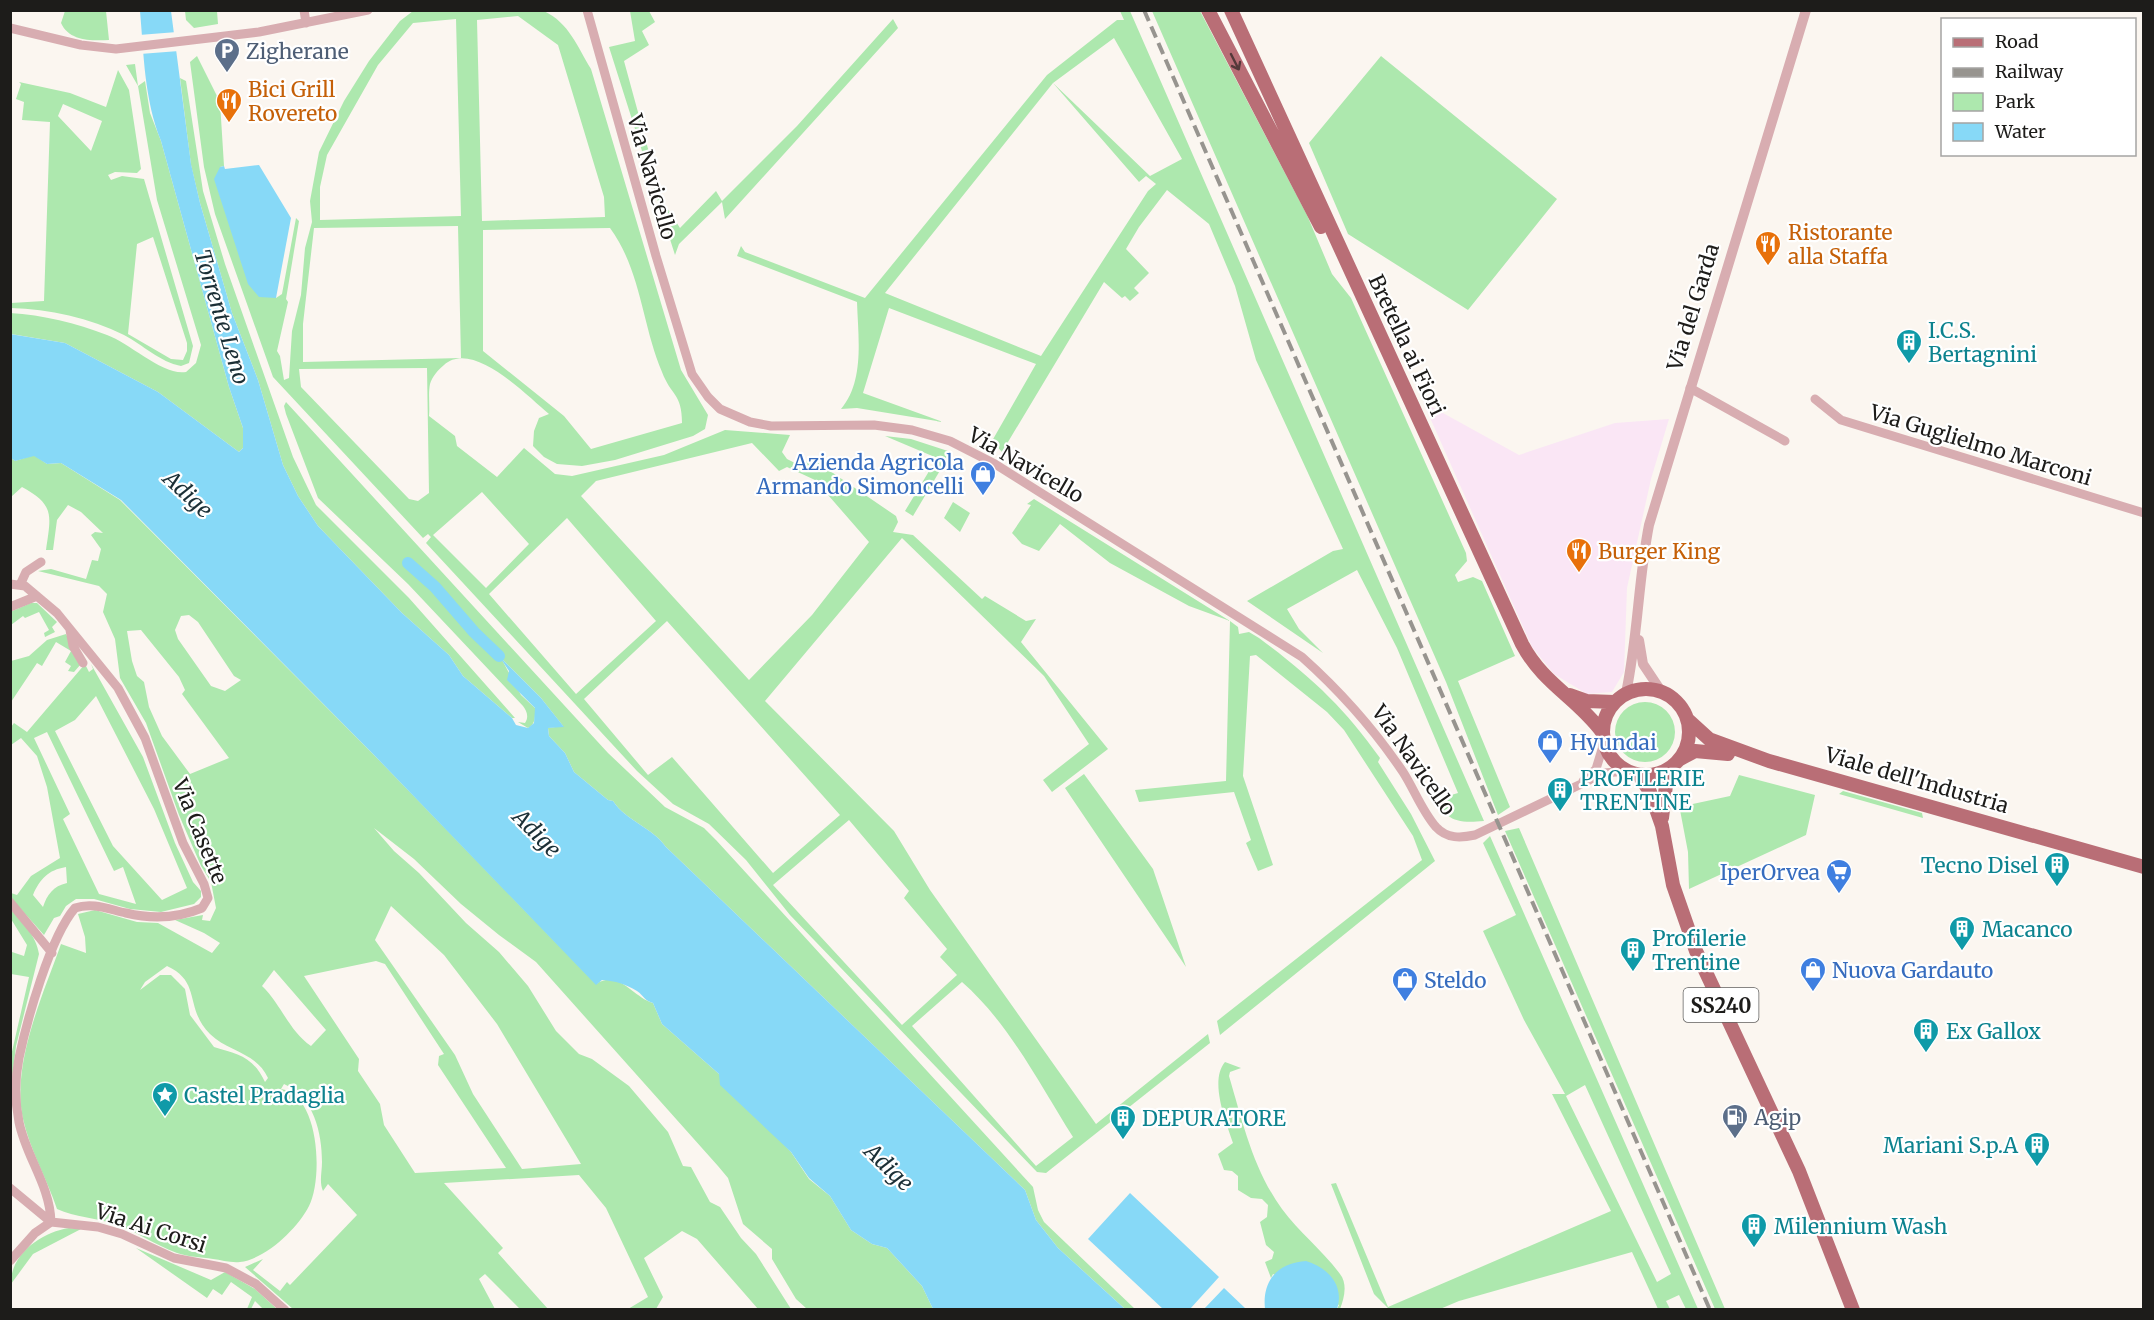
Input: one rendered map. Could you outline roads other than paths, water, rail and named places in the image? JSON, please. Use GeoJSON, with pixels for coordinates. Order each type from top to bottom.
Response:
{"type":"FeatureCollection","features":[{"type":"Feature","properties":{"kind":"main road"},"geometry":{"type":"LineString","coordinates":[[1208,10],[1313,213],[1361,296]]}},
{"type":"Feature","properties":{"kind":"main road","name":"Bretella ai Fiori"},"geometry":{"type":"LineString","coordinates":[[1231,10],[1522,644],[1538,670],[1557,690],[1592,718],[1603,738]]}},
{"type":"Feature","properties":{"kind":"main road"},"geometry":{"type":"LineString","coordinates":[[1661,691],[1638,689],[1626,693],[1614,702],[1603,721],[1603,738],[1612,760],[1633,773],[1650,792],[1662,826]]}},
{"type":"Feature","properties":{"kind":"main road","name":"Bretella ai Fiori"},"geometry":{"type":"LineString","coordinates":[[1557,690],[1587,701],[1614,702]]}},
{"type":"Feature","properties":{"kind":"main road","name":"Via del Garda"},"geometry":{"type":"LineString","coordinates":[[1661,691],[1680,705],[1687,719]]}},
{"type":"Feature","properties":{"kind":"main road"},"geometry":{"type":"LineString","coordinates":[[1662,826],[1673,765],[1688,740],[1687,719]]}},
{"type":"Feature","properties":{"kind":"main road","name":"Viale dell'Industria"},"geometry":{"type":"LineString","coordinates":[[1687,719],[1709,739],[1769,761],[2144,867]]}},
{"type":"Feature","properties":{"kind":"main road"},"geometry":{"type":"LineString","coordinates":[[1633,773],[1654,775],[1673,765],[1688,753],[1703,750],[1736,755]]}},
{"type":"Feature","properties":{"kind":"main road","name":"SS240"},"geometry":{"type":"LineString","coordinates":[[1662,826],[1673,885],[1696,951],[1861,1310]]}},
{"type":"Feature","properties":{"kind":"main road","name":"SS240"},"geometry":{"type":"LineString","coordinates":[[1801,1177],[1853,1310]]}},
{"type":"Feature","properties":{"kind":"street"},"geometry":{"type":"LineString","coordinates":[[304,10],[306,23]]}},
{"type":"Feature","properties":{"kind":"street"},"geometry":{"type":"LineString","coordinates":[[10,28],[93,48],[133,47],[184,42],[306,23],[368,10]]}},
{"type":"Feature","properties":{"kind":"street","name":"Via Navicello"},"geometry":{"type":"LineString","coordinates":[[587,10],[652,245],[692,374],[720,409],[750,422],[771,426],[874,425],[912,430],[950,441],[995,464],[1302,657],[1342,693],[1392,756],[1427,813],[1444,833],[1460,838],[1475,835],[1570,792],[1604,773],[1633,773]]}},
{"type":"Feature","properties":{"kind":"street","name":"Via del Garda"},"geometry":{"type":"LineString","coordinates":[[1626,693],[1638,588],[1649,525],[1806,10]]}},
{"type":"Feature","properties":{"kind":"street"},"geometry":{"type":"LineString","coordinates":[[1690,388],[1785,441]]}},
{"type":"Feature","properties":{"kind":"street","name":"Via Guglielmo Marconi"},"geometry":{"type":"LineString","coordinates":[[1815,399],[1841,420],[2144,513]]}},
{"type":"Feature","properties":{"kind":"street","name":"Via Casette"},"geometry":{"type":"LineString","coordinates":[[41,562],[26,572],[15,584],[37,596],[70,630],[104,668],[132,712],[208,898],[202,908],[163,917],[144,916],[86,904],[75,908],[68,916],[52,953]]}},
{"type":"Feature","properties":{"kind":"street"},"geometry":{"type":"LineString","coordinates":[[10,607],[37,596]]}},
{"type":"Feature","properties":{"kind":"street","name":"Via del Garda"},"geometry":{"type":"LineString","coordinates":[[1636,619],[1643,664],[1661,691]]}},
{"type":"Feature","properties":{"kind":"street"},"geometry":{"type":"LineString","coordinates":[[70,630],[74,646],[83,663]]}},
{"type":"Feature","properties":{"kind":"street","name":"Via Navicello"},"geometry":{"type":"LineString","coordinates":[[1570,792],[1596,769],[1603,738]]}},
{"type":"Feature","properties":{"kind":"street"},"geometry":{"type":"LineString","coordinates":[[10,903],[33,927],[52,953],[19,1059],[16,1093],[19,1122],[48,1198],[51,1222]]}},
{"type":"Feature","properties":{"kind":"street"},"geometry":{"type":"LineString","coordinates":[[10,1188],[51,1222]]}},
{"type":"Feature","properties":{"kind":"street","name":"Via Ai Corsi"},"geometry":{"type":"LineString","coordinates":[[51,1222],[65,1221],[122,1234],[174,1258],[226,1268],[256,1284],[285,1310]]}},
{"type":"Feature","properties":{"kind":"street"},"geometry":{"type":"LineString","coordinates":[[10,1261],[35,1233],[51,1222]]}},
{"type":"Feature","properties":{"kind":"water"},"geometry":{"type":"Polygon","coordinates":[[[140,11],[171,11],[191,164],[200,203],[232,313],[258,380],[283,465],[298,496],[318,526],[402,613],[449,655],[463,676],[512,718],[516,725],[528,728],[534,723],[535,708],[507,680],[509,671],[499,656],[541,698],[564,727],[548,728],[549,736],[565,753],[574,772],[608,800],[613,801],[625,814],[654,834],[1025,1190],[1036,1220],[1058,1248],[1125,1309],[933,1309],[922,1286],[887,1248],[872,1244],[851,1230],[830,1196],[809,1178],[791,1152],[720,1085],[719,1074],[662,1024],[653,1003],[637,991],[620,983],[602,980],[596,985],[374,755],[121,500],[61,463],[47,464],[34,456],[15,461],[11,458],[10,334],[65,343],[158,392],[239,452],[243,448],[243,428],[229,387],[151,109],[140,11]]]}},
{"type":"Feature","properties":{"kind":"water"},"geometry":{"type":"Polygon","coordinates":[[[259,165],[291,218],[276,298],[259,297],[248,284],[214,179],[220,167],[224,166],[225,169],[259,165]]]}},
{"type":"Feature","properties":{"kind":"water"},"geometry":{"type":"Polygon","coordinates":[[[1130,1193],[1219,1277],[1190,1309],[1163,1309],[1088,1239],[1130,1193]]]}},
{"type":"Feature","properties":{"kind":"water"},"geometry":{"type":"Polygon","coordinates":[[[1306,1261],[1321,1268],[1332,1278],[1338,1292],[1337,1309],[1265,1309],[1266,1290],[1274,1275],[1287,1265],[1306,1261]]]}},
{"type":"Feature","properties":{"kind":"water"},"geometry":{"type":"Polygon","coordinates":[[[1224,1288],[1245,1308],[1204,1309],[1224,1288]]]}},
{"type":"Feature","properties":{"kind":"waterway"},"geometry":{"type":"LineString","coordinates":[[408,563],[435,587],[474,632],[499,656]]}},
{"type":"Feature","properties":{"kind":"railway"},"geometry":{"type":"LineString","coordinates":[[1144,10],[1710,1310]]}},
{"type":"Feature","properties":{"kind":"place","name":"Zigherane"},"geometry":{"type":"Point","coordinates":[227,74]}},
{"type":"Feature","properties":{"kind":"place","name":"Bici Grill Rovereto"},"geometry":{"type":"Point","coordinates":[229,124]}},
{"type":"Feature","properties":{"kind":"place","name":"Ristorante alla Staffa"},"geometry":{"type":"Point","coordinates":[1768,267]}},
{"type":"Feature","properties":{"kind":"place","name":"I.C.S. Bertagnini"},"geometry":{"type":"Point","coordinates":[1909,365]}},
{"type":"Feature","properties":{"kind":"place","name":"Azienda Agricola Armando Simoncelli"},"geometry":{"type":"Point","coordinates":[983,497]}},
{"type":"Feature","properties":{"kind":"place","name":"Burger King"},"geometry":{"type":"Point","coordinates":[1579,574]}},
{"type":"Feature","properties":{"kind":"place","name":"Hyundai"},"geometry":{"type":"Point","coordinates":[1550,765]}},
{"type":"Feature","properties":{"kind":"place","name":"PROFILERIE TRENTINE"},"geometry":{"type":"Point","coordinates":[1560,813]}},
{"type":"Feature","properties":{"kind":"place","name":"Tecno Disel"},"geometry":{"type":"Point","coordinates":[2057,888]}},
{"type":"Feature","properties":{"kind":"place","name":"IperOrvea"},"geometry":{"type":"Point","coordinates":[1839,895]}},
{"type":"Feature","properties":{"kind":"place","name":"Macanco"},"geometry":{"type":"Point","coordinates":[1962,952]}},
{"type":"Feature","properties":{"kind":"place","name":"Profilerie Trentine"},"geometry":{"type":"Point","coordinates":[1633,973]}},
{"type":"Feature","properties":{"kind":"place","name":"Nuova Gardauto"},"geometry":{"type":"Point","coordinates":[1813,993]}},
{"type":"Feature","properties":{"kind":"place","name":"Steldo"},"geometry":{"type":"Point","coordinates":[1405,1003]}},
{"type":"Feature","properties":{"kind":"place","name":"Ex Gallox"},"geometry":{"type":"Point","coordinates":[1926,1054]}},
{"type":"Feature","properties":{"kind":"place","name":"Castel Pradaglia"},"geometry":{"type":"Point","coordinates":[165,1118]}},
{"type":"Feature","properties":{"kind":"place","name":"Agip"},"geometry":{"type":"Point","coordinates":[1735,1140]}},
{"type":"Feature","properties":{"kind":"place","name":"DEPURATORE"},"geometry":{"type":"Point","coordinates":[1123,1141]}},
{"type":"Feature","properties":{"kind":"place","name":"Mariani S.p.A"},"geometry":{"type":"Point","coordinates":[2037,1168]}},
{"type":"Feature","properties":{"kind":"place","name":"Milennium Wash"},"geometry":{"type":"Point","coordinates":[1754,1249]}},
{"type":"Feature","properties":{"kind":"water label","name":"Torrente Leno"},"geometry":{"type":"Point","coordinates":[222,317]}},
{"type":"Feature","properties":{"kind":"water label","name":"Adige"},"geometry":{"type":"Point","coordinates":[188,494]}},
{"type":"Feature","properties":{"kind":"water label","name":"Adige"},"geometry":{"type":"Point","coordinates":[537,833]}},
{"type":"Feature","properties":{"kind":"water label","name":"Adige"},"geometry":{"type":"Point","coordinates":[889,1167]}}]}
